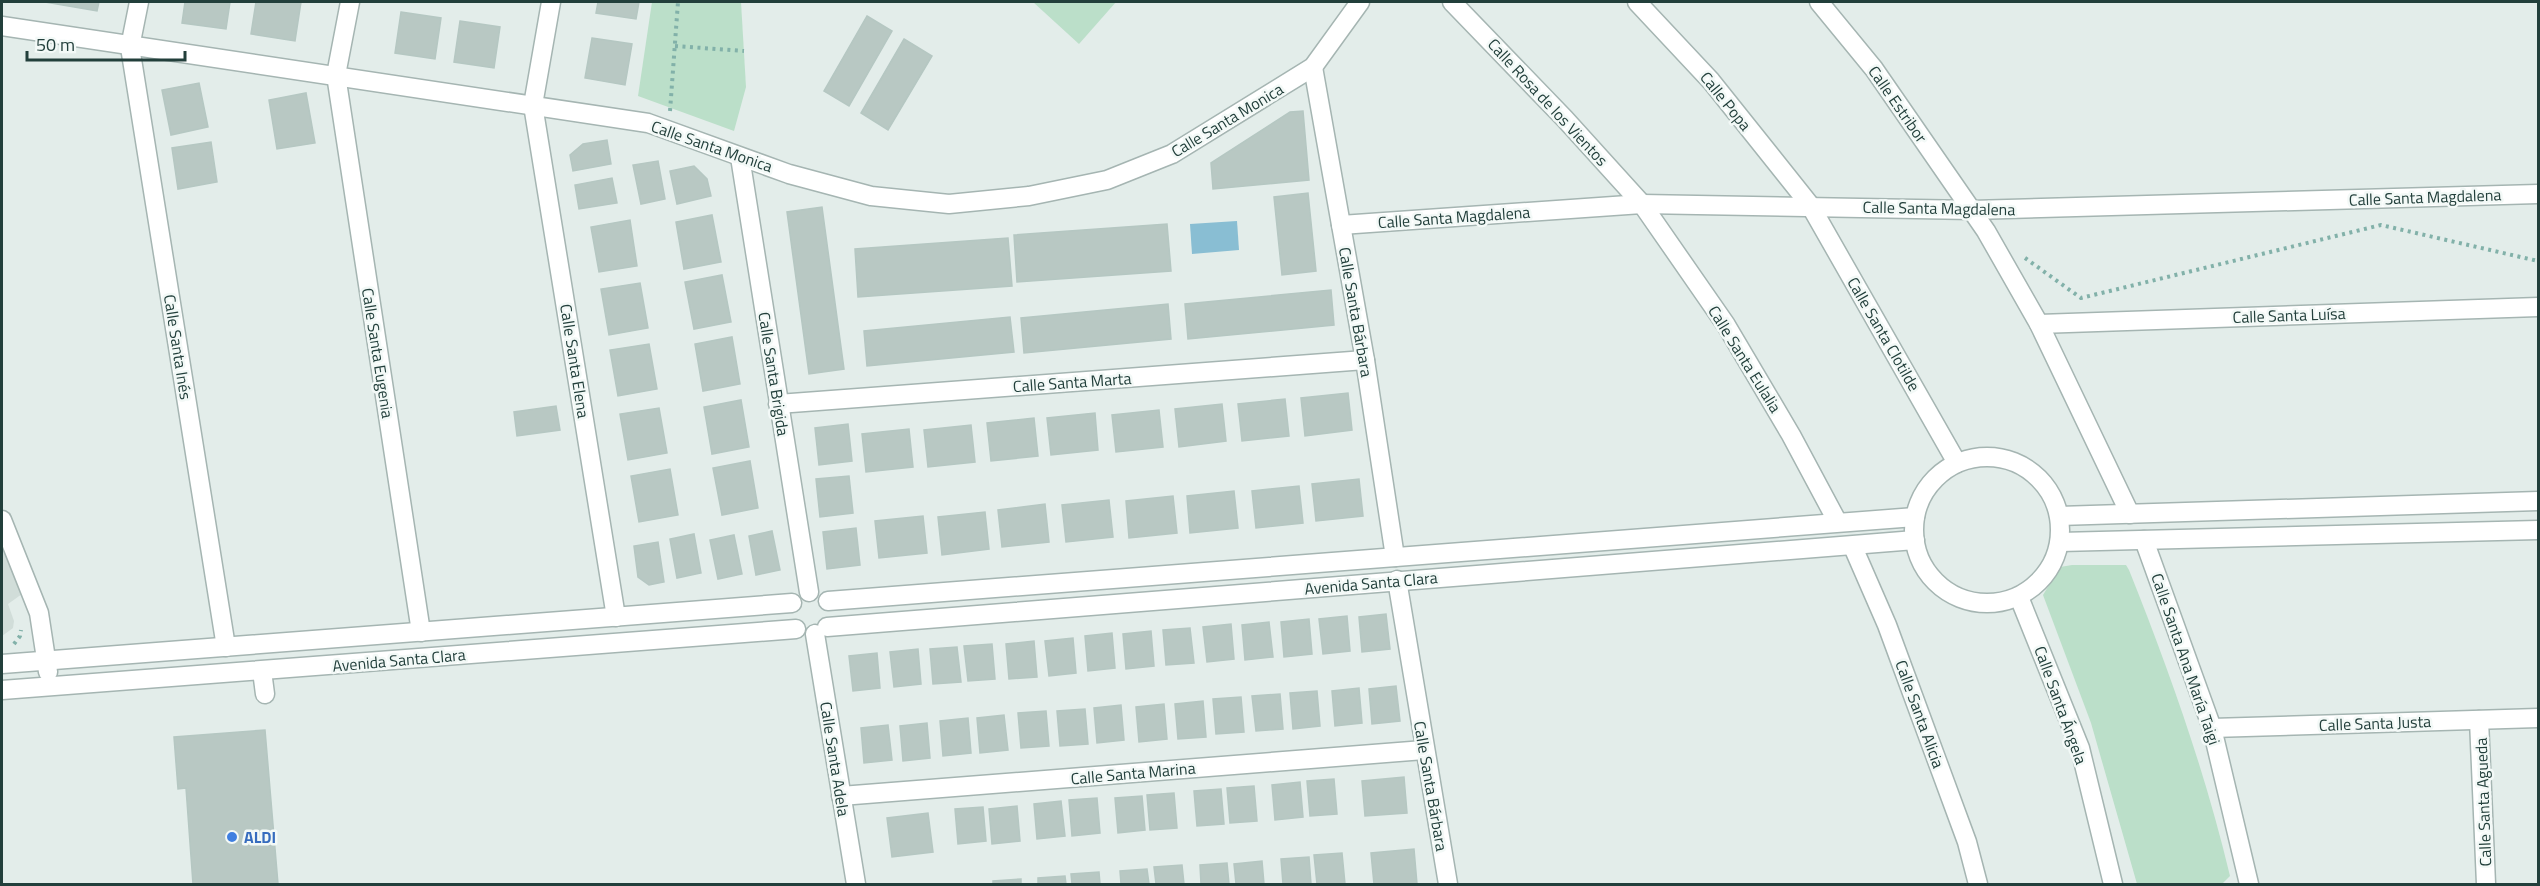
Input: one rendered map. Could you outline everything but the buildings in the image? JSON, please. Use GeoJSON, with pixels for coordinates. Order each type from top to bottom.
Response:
{"type":"FeatureCollection","features":[{"type":"Feature","properties":{"kind":"street"},"geometry":{"type":"LineString","coordinates":[[130,47],[139,2]]}},
{"type":"Feature","properties":{"kind":"street","name":"Calle Santa Eugenia"},"geometry":{"type":"LineString","coordinates":[[350,2],[336,75],[421,632]]}},
{"type":"Feature","properties":{"kind":"street","name":"Calle Santa Elena"},"geometry":{"type":"LineString","coordinates":[[551,2],[533,105],[616,617]]}},
{"type":"Feature","properties":{"kind":"street","name":"Calle Santa Monica"},"geometry":{"type":"LineString","coordinates":[[2,26],[648,123],[789,174],[871,196],[949,204],[1029,196],[1107,180],[1172,154],[1313,67],[1360,2]]}},
{"type":"Feature","properties":{"kind":"street","name":"Calle Rosa de los Vientos"},"geometry":{"type":"LineString","coordinates":[[1452,2],[1565,119],[1642,204]]}},
{"type":"Feature","properties":{"kind":"street","name":"Calle Popa"},"geometry":{"type":"LineString","coordinates":[[1637,2],[1711,81],[1810,205]]}},
{"type":"Feature","properties":{"kind":"street","name":"Calle Estribor"},"geometry":{"type":"LineString","coordinates":[[1819,2],[1874,69],[1972,210]]}},
{"type":"Feature","properties":{"kind":"street","name":"Calle Santa Inés"},"geometry":{"type":"LineString","coordinates":[[130,47],[226,647]]}},
{"type":"Feature","properties":{"kind":"street","name":"Calle Santa Bárbara"},"geometry":{"type":"LineString","coordinates":[[1313,67],[1365,360],[1395,557]]}},
{"type":"Feature","properties":{"kind":"street","name":"Calle Santa Brigida"},"geometry":{"type":"LineString","coordinates":[[740,157],[809,592]]}},
{"type":"Feature","properties":{"kind":"street","name":"Calle Santa Magdalena"},"geometry":{"type":"LineString","coordinates":[[1341,225],[1642,204],[1810,205],[1972,210],[2538,194]]}},
{"type":"Feature","properties":{"kind":"street","name":"Calle Santa Eulalia"},"geometry":{"type":"LineString","coordinates":[[1642,204],[1726,325],[1791,435],[1837,521]]}},
{"type":"Feature","properties":{"kind":"street","name":"Calle Santa Clotilde"},"geometry":{"type":"LineString","coordinates":[[1810,205],[1957,464]]}},
{"type":"Feature","properties":{"kind":"street"},"geometry":{"type":"LineString","coordinates":[[1972,210],[2038,324],[2130,514]]}},
{"type":"Feature","properties":{"kind":"street","name":"Calle Santa Luísa"},"geometry":{"type":"LineString","coordinates":[[2038,324],[2538,307]]}},
{"type":"Feature","properties":{"kind":"street","name":"Calle Santa Marta"},"geometry":{"type":"LineString","coordinates":[[778,404],[1365,360]]}},
{"type":"Feature","properties":{"kind":"street"},"geometry":{"type":"LineString","coordinates":[[1975,458],[2008,460],[2032,472],[2050,492],[2059,516],[2060,542],[2053,562],[2039,583],[2019,597],[1995,604],[1969,602],[1944,590],[1922,565],[1915,540],[1915,516],[1922,497],[1937,478],[1957,464],[1975,458]]}},
{"type":"Feature","properties":{"kind":"street"},"geometry":{"type":"LineString","coordinates":[[2059,516],[2538,501]]}},
{"type":"Feature","properties":{"kind":"street","name":"Avenida Santa Clara"},"geometry":{"type":"LineString","coordinates":[[828,601],[1915,516]]}},
{"type":"Feature","properties":{"kind":"street"},"geometry":{"type":"LineString","coordinates":[[2,520],[39,613],[47,660],[48,686]]}},
{"type":"Feature","properties":{"kind":"street"},"geometry":{"type":"LineString","coordinates":[[2060,542],[2538,530]]}},
{"type":"Feature","properties":{"kind":"street","name":"Avenida Santa Clara"},"geometry":{"type":"LineString","coordinates":[[821,630],[1397,580],[1853,547],[1915,540]]}},
{"type":"Feature","properties":{"kind":"street","name":"Calle Santa Ana María Taigi"},"geometry":{"type":"LineString","coordinates":[[2144,540],[2212,728],[2249,885]]}},
{"type":"Feature","properties":{"kind":"street","name":"Calle Santa Alicia"},"geometry":{"type":"LineString","coordinates":[[1853,547],[1887,626],[1967,842],[1978,885]]}},
{"type":"Feature","properties":{"kind":"street","name":"Calle Santa Bárbara"},"geometry":{"type":"LineString","coordinates":[[1397,580],[1448,885]]}},
{"type":"Feature","properties":{"kind":"street"},"geometry":{"type":"LineString","coordinates":[[809,592],[823,596],[828,601],[832,614],[821,630],[809,634],[796,629],[790,617],[792,603],[796,598],[809,592]]}},
{"type":"Feature","properties":{"kind":"street","name":"Calle Santa Ángela"},"geometry":{"type":"LineString","coordinates":[[2019,597],[2080,748],[2113,885]]}},
{"type":"Feature","properties":{"kind":"street","name":"Avenida Santa Clara"},"geometry":{"type":"LineString","coordinates":[[2,664],[792,603]]}},
{"type":"Feature","properties":{"kind":"street","name":"Avenida Santa Clara"},"geometry":{"type":"LineString","coordinates":[[2,690],[796,629]]}},
{"type":"Feature","properties":{"kind":"street","name":"Calle Santa Adela"},"geometry":{"type":"LineString","coordinates":[[821,630],[841,796],[856,885]]}},
{"type":"Feature","properties":{"kind":"street"},"geometry":{"type":"LineString","coordinates":[[262,671],[265,694]]}},
{"type":"Feature","properties":{"kind":"street","name":"Calle Santa Justa"},"geometry":{"type":"LineString","coordinates":[[2212,728],[2538,718]]}},
{"type":"Feature","properties":{"kind":"street","name":"Calle Santa Agueda"},"geometry":{"type":"LineString","coordinates":[[2480,720],[2486,885]]}},
{"type":"Feature","properties":{"kind":"street","name":"Calle Santa Marina"},"geometry":{"type":"LineString","coordinates":[[841,796],[1424,750]]}},
{"type":"Feature","properties":{"kind":"path"},"geometry":{"type":"LineString","coordinates":[[669,130],[678,2]]}},
{"type":"Feature","properties":{"kind":"path"},"geometry":{"type":"LineString","coordinates":[[675,46],[744,51]]}},
{"type":"Feature","properties":{"kind":"path"},"geometry":{"type":"LineString","coordinates":[[2024,258],[2081,298],[2381,225],[2538,261]]}},
{"type":"Feature","properties":{"kind":"path"},"geometry":{"type":"LineString","coordinates":[[11,647],[20,636],[21,626]]}},
{"type":"Feature","properties":{"kind":"shaded area"},"geometry":{"type":"Polygon","coordinates":[[[2,542],[22,594],[8,604],[14,621],[13,628],[2,636],[2,542]]]}},
{"type":"Feature","properties":{"kind":"green space"},"geometry":{"type":"Polygon","coordinates":[[[652,2],[741,2],[746,87],[734,131],[638,96],[652,2]]]}},
{"type":"Feature","properties":{"kind":"green space"},"geometry":{"type":"Polygon","coordinates":[[[1033,2],[1116,2],[1079,44],[1033,2]]]}},
{"type":"Feature","properties":{"kind":"green space"},"geometry":{"type":"Polygon","coordinates":[[[2126,565],[2129,570],[2198,759],[2230,876],[2222,884],[2137,884],[2091,723],[2043,595],[2060,567],[2126,565]]]}},
{"type":"Feature","properties":{"kind":"water"},"geometry":{"type":"Polygon","coordinates":[[[1237,221],[1239,250],[1192,254],[1190,224],[1237,221]]]}},
{"type":"Feature","properties":{"kind":"place","name":"ALDI"},"geometry":{"type":"Point","coordinates":[232,837]}}]}
